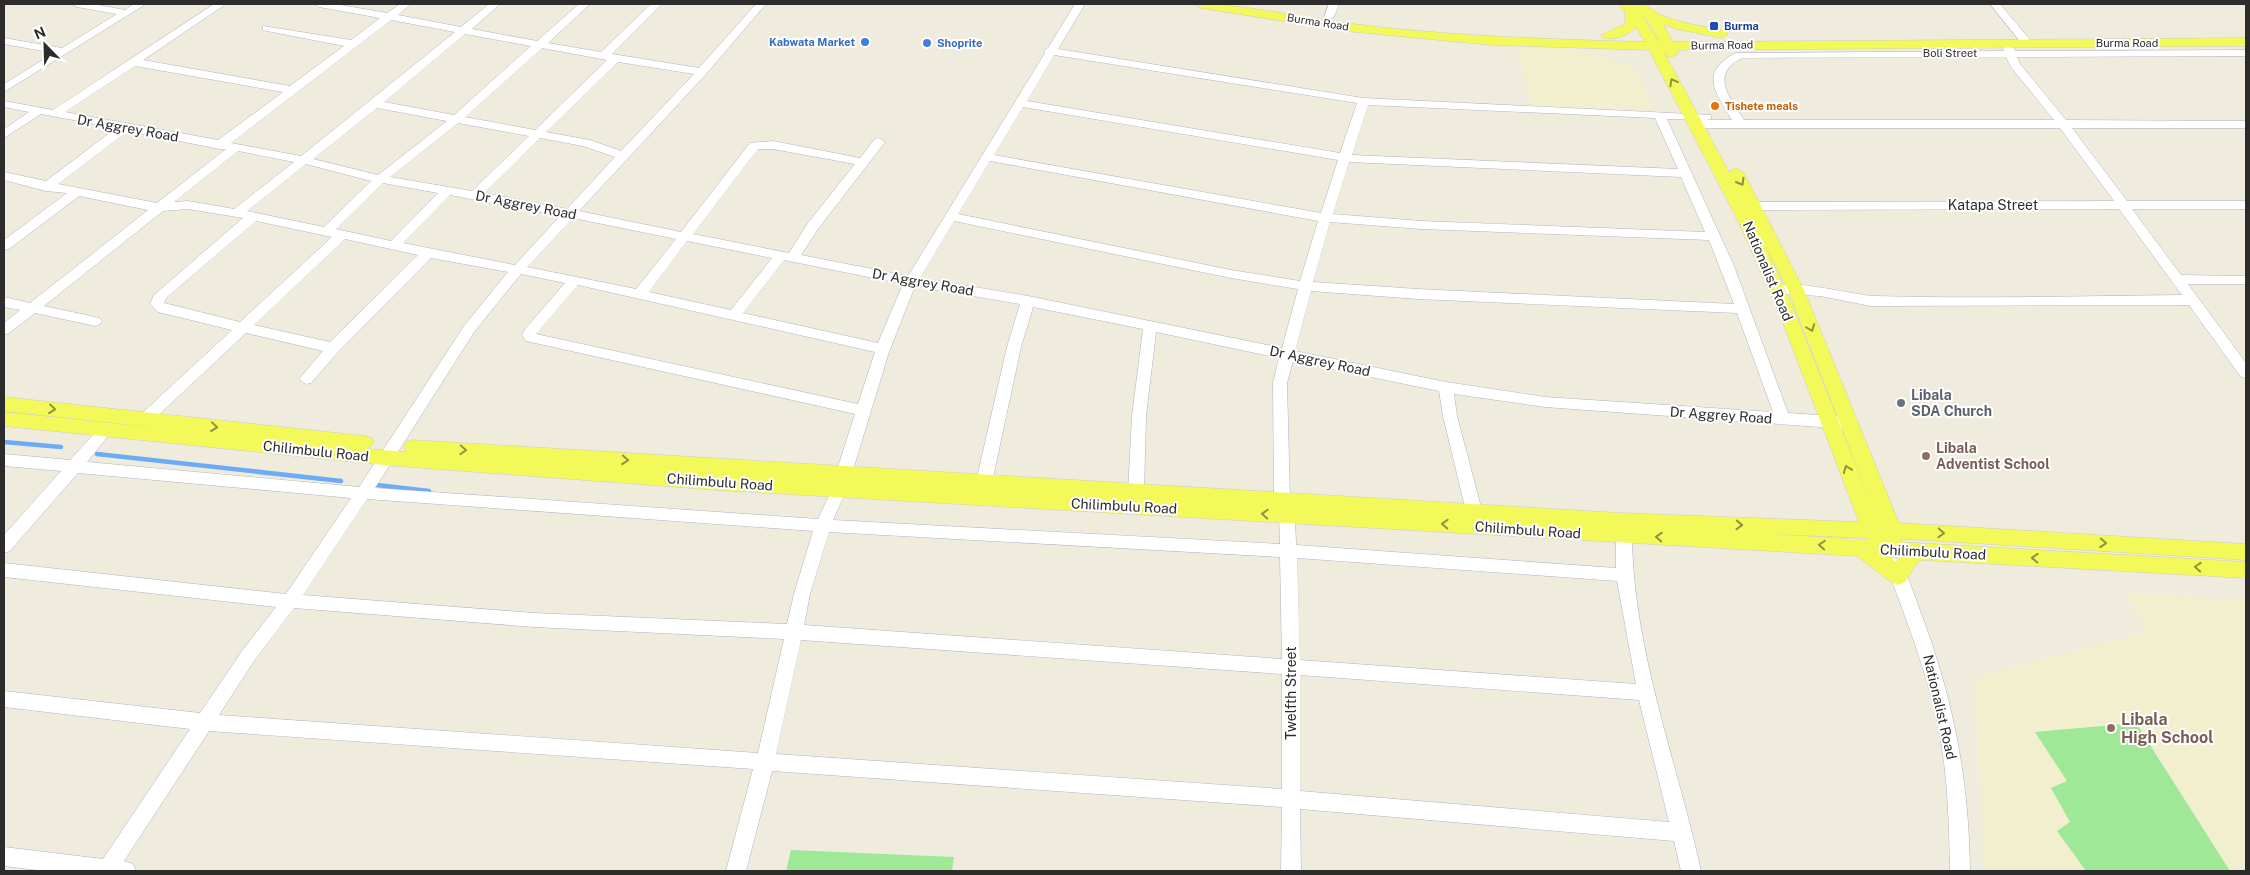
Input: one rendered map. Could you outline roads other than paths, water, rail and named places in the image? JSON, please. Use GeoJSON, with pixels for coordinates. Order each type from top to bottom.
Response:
{"type":"FeatureCollection","features":[{"type":"Feature","properties":{"kind":"main road","name":"Burma Road"},"geometry":{"type":"LineString","coordinates":[[1201,4],[1345,27],[1449,38],[1626,45],[1721,34],[2246,42]]}},
{"type":"Feature","properties":{"kind":"main road","name":"Burma Road"},"geometry":{"type":"LineString","coordinates":[[1239,4],[1329,18],[1428,30],[1608,35],[1708,46],[2008,48],[2024,40],[2246,35]]}},
{"type":"Feature","properties":{"kind":"main road"},"geometry":{"type":"LineString","coordinates":[[1608,35],[1625,31],[1630,26],[1634,6],[1677,25],[1721,34]]}},
{"type":"Feature","properties":{"kind":"main road","name":"Nationalist Road"},"geometry":{"type":"LineString","coordinates":[[1634,6],[1658,40],[1747,206],[1796,290],[1848,423],[1868,495],[1884,537]]}},
{"type":"Feature","properties":{"kind":"main road"},"geometry":{"type":"LineString","coordinates":[[1626,45],[1648,51],[1671,64],[1684,54],[1708,46]]}},
{"type":"Feature","properties":{"kind":"main road","name":"Nationalist Road"},"geometry":{"type":"LineString","coordinates":[[1747,206],[1828,422],[1868,495]]}},
{"type":"Feature","properties":{"kind":"main road","name":"Chilimbulu Road"},"geometry":{"type":"LineString","coordinates":[[4,404],[389,452]]}},
{"type":"Feature","properties":{"kind":"main road","name":"Chilimbulu Road"},"geometry":{"type":"LineString","coordinates":[[4,419],[106,430],[389,452],[1284,508],[1624,536],[1859,548],[1884,537],[1918,532],[2246,552]]}},
{"type":"Feature","properties":{"kind":"main road","name":"Chilimbulu Road"},"geometry":{"type":"LineString","coordinates":[[842,481],[984,482],[1136,492],[1284,508],[1474,511],[1620,521],[1848,529],[1884,537],[1918,552],[2246,570]]}},
{"type":"Feature","properties":{"kind":"main road"},"geometry":{"type":"LineString","coordinates":[[1848,529],[1859,522],[1868,495],[1918,532]]}},
{"type":"Feature","properties":{"kind":"main road"},"geometry":{"type":"LineString","coordinates":[[1859,548],[1873,555],[1898,576],[1909,558],[1918,552]]}},
{"type":"Feature","properties":{"kind":"street"},"geometry":{"type":"LineString","coordinates":[[77,4],[126,13]]}},
{"type":"Feature","properties":{"kind":"street"},"geometry":{"type":"LineString","coordinates":[[4,89],[140,4]]}},
{"type":"Feature","properties":{"kind":"street"},"geometry":{"type":"LineString","coordinates":[[54,114],[221,4]]}},
{"type":"Feature","properties":{"kind":"street"},"geometry":{"type":"LineString","coordinates":[[320,4],[388,18],[702,72]]}},
{"type":"Feature","properties":{"kind":"street"},"geometry":{"type":"LineString","coordinates":[[220,145],[406,4]]}},
{"type":"Feature","properties":{"kind":"street"},"geometry":{"type":"LineString","coordinates":[[236,213],[375,104],[495,4]]}},
{"type":"Feature","properties":{"kind":"street"},"geometry":{"type":"LineString","coordinates":[[326,231],[380,179],[456,119],[585,4]]}},
{"type":"Feature","properties":{"kind":"street"},"geometry":{"type":"LineString","coordinates":[[475,195],[537,134],[657,4]]}},
{"type":"Feature","properties":{"kind":"street"},"geometry":{"type":"LineString","coordinates":[[4,857],[117,871],[204,722],[290,601],[363,493],[470,328],[517,270],[702,72],[758,4]]}},
{"type":"Feature","properties":{"kind":"street"},"geometry":{"type":"LineString","coordinates":[[736,871],[765,762],[802,594],[823,524],[842,481],[882,349],[911,281],[1021,103],[1049,51],[1080,4]]}},
{"type":"Feature","properties":{"kind":"street"},"geometry":{"type":"LineString","coordinates":[[1329,18],[1334,4]]}},
{"type":"Feature","properties":{"kind":"street"},"geometry":{"type":"LineString","coordinates":[[1995,4],[2024,40]]}},
{"type":"Feature","properties":{"kind":"street"},"geometry":{"type":"LineString","coordinates":[[267,28],[353,44]]}},
{"type":"Feature","properties":{"kind":"street"},"geometry":{"type":"LineString","coordinates":[[4,41],[64,52]]}},
{"type":"Feature","properties":{"kind":"street"},"geometry":{"type":"LineString","coordinates":[[2008,48],[2015,64],[2064,125],[2246,373]]}},
{"type":"Feature","properties":{"kind":"street","name":"Boli Street"},"geometry":{"type":"LineString","coordinates":[[1740,124],[1724,96],[1717,77],[1718,72],[1727,61],[1740,55],[2008,48],[2246,53]]}},
{"type":"Feature","properties":{"kind":"street"},"geometry":{"type":"LineString","coordinates":[[1049,51],[1363,101],[1660,116],[1740,124],[2246,124]]}},
{"type":"Feature","properties":{"kind":"street"},"geometry":{"type":"LineString","coordinates":[[133,62],[291,90]]}},
{"type":"Feature","properties":{"kind":"street","name":"Twelfth Street"},"geometry":{"type":"LineString","coordinates":[[1291,871],[1292,668],[1289,551],[1284,508],[1280,384],[1306,286],[1363,101]]}},
{"type":"Feature","properties":{"kind":"street"},"geometry":{"type":"LineString","coordinates":[[1021,103],[1346,158],[1685,173]]}},
{"type":"Feature","properties":{"kind":"street","name":"Dr Aggrey Road"},"geometry":{"type":"LineString","coordinates":[[4,104],[124,128],[304,160],[380,179],[570,213],[911,281],[1028,301],[1446,387],[1545,402],[1848,423]]}},
{"type":"Feature","properties":{"kind":"street"},"geometry":{"type":"LineString","coordinates":[[375,104],[586,143],[623,156]]}},
{"type":"Feature","properties":{"kind":"street"},"geometry":{"type":"LineString","coordinates":[[4,134],[38,111]]}},
{"type":"Feature","properties":{"kind":"street"},"geometry":{"type":"LineString","coordinates":[[1660,116],[1714,236],[1744,309],[1783,419]]}},
{"type":"Feature","properties":{"kind":"street"},"geometry":{"type":"LineString","coordinates":[[46,187],[124,128]]}},
{"type":"Feature","properties":{"kind":"street"},"geometry":{"type":"LineString","coordinates":[[733,317],[813,226],[879,142]]}},
{"type":"Feature","properties":{"kind":"street"},"geometry":{"type":"LineString","coordinates":[[639,295],[754,146],[773,145],[863,162]]}},
{"type":"Feature","properties":{"kind":"street"},"geometry":{"type":"LineString","coordinates":[[4,330],[236,147]]}},
{"type":"Feature","properties":{"kind":"street"},"geometry":{"type":"LineString","coordinates":[[986,157],[1326,218],[1421,225],[1714,236]]}},
{"type":"Feature","properties":{"kind":"street"},"geometry":{"type":"LineString","coordinates":[[4,176],[46,187],[158,207],[188,205],[254,216],[428,253],[575,280],[882,349]]}},
{"type":"Feature","properties":{"kind":"street"},"geometry":{"type":"LineString","coordinates":[[393,246],[447,190]]}},
{"type":"Feature","properties":{"kind":"street"},"geometry":{"type":"LineString","coordinates":[[4,246],[77,192]]}},
{"type":"Feature","properties":{"kind":"street","name":"Katapa Street"},"geometry":{"type":"LineString","coordinates":[[1747,206],[2246,205]]}},
{"type":"Feature","properties":{"kind":"street"},"geometry":{"type":"LineString","coordinates":[[254,216],[161,295],[156,304],[163,309],[243,329],[333,348]]}},
{"type":"Feature","properties":{"kind":"street"},"geometry":{"type":"LineString","coordinates":[[950,216],[1231,274],[1306,286],[1427,294],[1744,309]]}},
{"type":"Feature","properties":{"kind":"street"},"geometry":{"type":"LineString","coordinates":[[144,420],[342,235]]}},
{"type":"Feature","properties":{"kind":"street"},"geometry":{"type":"LineString","coordinates":[[306,379],[333,348],[428,253]]}},
{"type":"Feature","properties":{"kind":"street"},"geometry":{"type":"LineString","coordinates":[[2178,279],[2246,280]]}},
{"type":"Feature","properties":{"kind":"street"},"geometry":{"type":"LineString","coordinates":[[575,280],[531,331],[529,335],[531,338],[864,411]]}},
{"type":"Feature","properties":{"kind":"street"},"geometry":{"type":"LineString","coordinates":[[1777,290],[1820,291],[1871,301],[2193,300]]}},
{"type":"Feature","properties":{"kind":"street"},"geometry":{"type":"LineString","coordinates":[[984,482],[1014,347],[1028,301]]}},
{"type":"Feature","properties":{"kind":"street"},"geometry":{"type":"LineString","coordinates":[[4,302],[95,321]]}},
{"type":"Feature","properties":{"kind":"street"},"geometry":{"type":"LineString","coordinates":[[1136,492],[1139,416],[1150,327]]}},
{"type":"Feature","properties":{"kind":"street"},"geometry":{"type":"LineString","coordinates":[[1446,387],[1450,416],[1474,511]]}},
{"type":"Feature","properties":{"kind":"street"},"geometry":{"type":"LineString","coordinates":[[4,546],[106,430]]}},
{"type":"Feature","properties":{"kind":"street"},"geometry":{"type":"LineString","coordinates":[[4,460],[363,493],[1012,538],[1289,551],[1624,575]]}},
{"type":"Feature","properties":{"kind":"street"},"geometry":{"type":"LineString","coordinates":[[1624,536],[1624,575],[1646,693],[1691,871]]}},
{"type":"Feature","properties":{"kind":"street","name":"Nationalist Road"},"geometry":{"type":"LineString","coordinates":[[1884,537],[1926,646],[1947,729],[1956,787],[1960,871]]}},
{"type":"Feature","properties":{"kind":"street"},"geometry":{"type":"LineString","coordinates":[[4,570],[290,601],[534,620],[794,632],[1646,693]]}},
{"type":"Feature","properties":{"kind":"street"},"geometry":{"type":"LineString","coordinates":[[4,699],[204,722],[1291,799],[1682,832]]}},
{"type":"Feature","properties":{"kind":"waterway"},"geometry":{"type":"LineString","coordinates":[[4,442],[61,447]]}},
{"type":"Feature","properties":{"kind":"waterway"},"geometry":{"type":"LineString","coordinates":[[97,454],[341,481]]}},
{"type":"Feature","properties":{"kind":"waterway"},"geometry":{"type":"LineString","coordinates":[[377,485],[429,491]]}},
{"type":"Feature","properties":{"kind":"place","name":"Burma"},"geometry":{"type":"Point","coordinates":[1714,26]}},
{"type":"Feature","properties":{"kind":"place","name":"Kabwata Market"},"geometry":{"type":"Point","coordinates":[865,42]}},
{"type":"Feature","properties":{"kind":"place","name":"Shoprite"},"geometry":{"type":"Point","coordinates":[927,43]}},
{"type":"Feature","properties":{"kind":"place","name":"Tishete meals"},"geometry":{"type":"Point","coordinates":[1715,106]}},
{"type":"Feature","properties":{"kind":"place","name":"Libala SDA Church"},"geometry":{"type":"Point","coordinates":[1901,403]}},
{"type":"Feature","properties":{"kind":"place","name":"Libala Adventist School"},"geometry":{"type":"Point","coordinates":[1926,456]}},
{"type":"Feature","properties":{"kind":"place","name":"Libala High School"},"geometry":{"type":"Point","coordinates":[2111,728]}}]}
